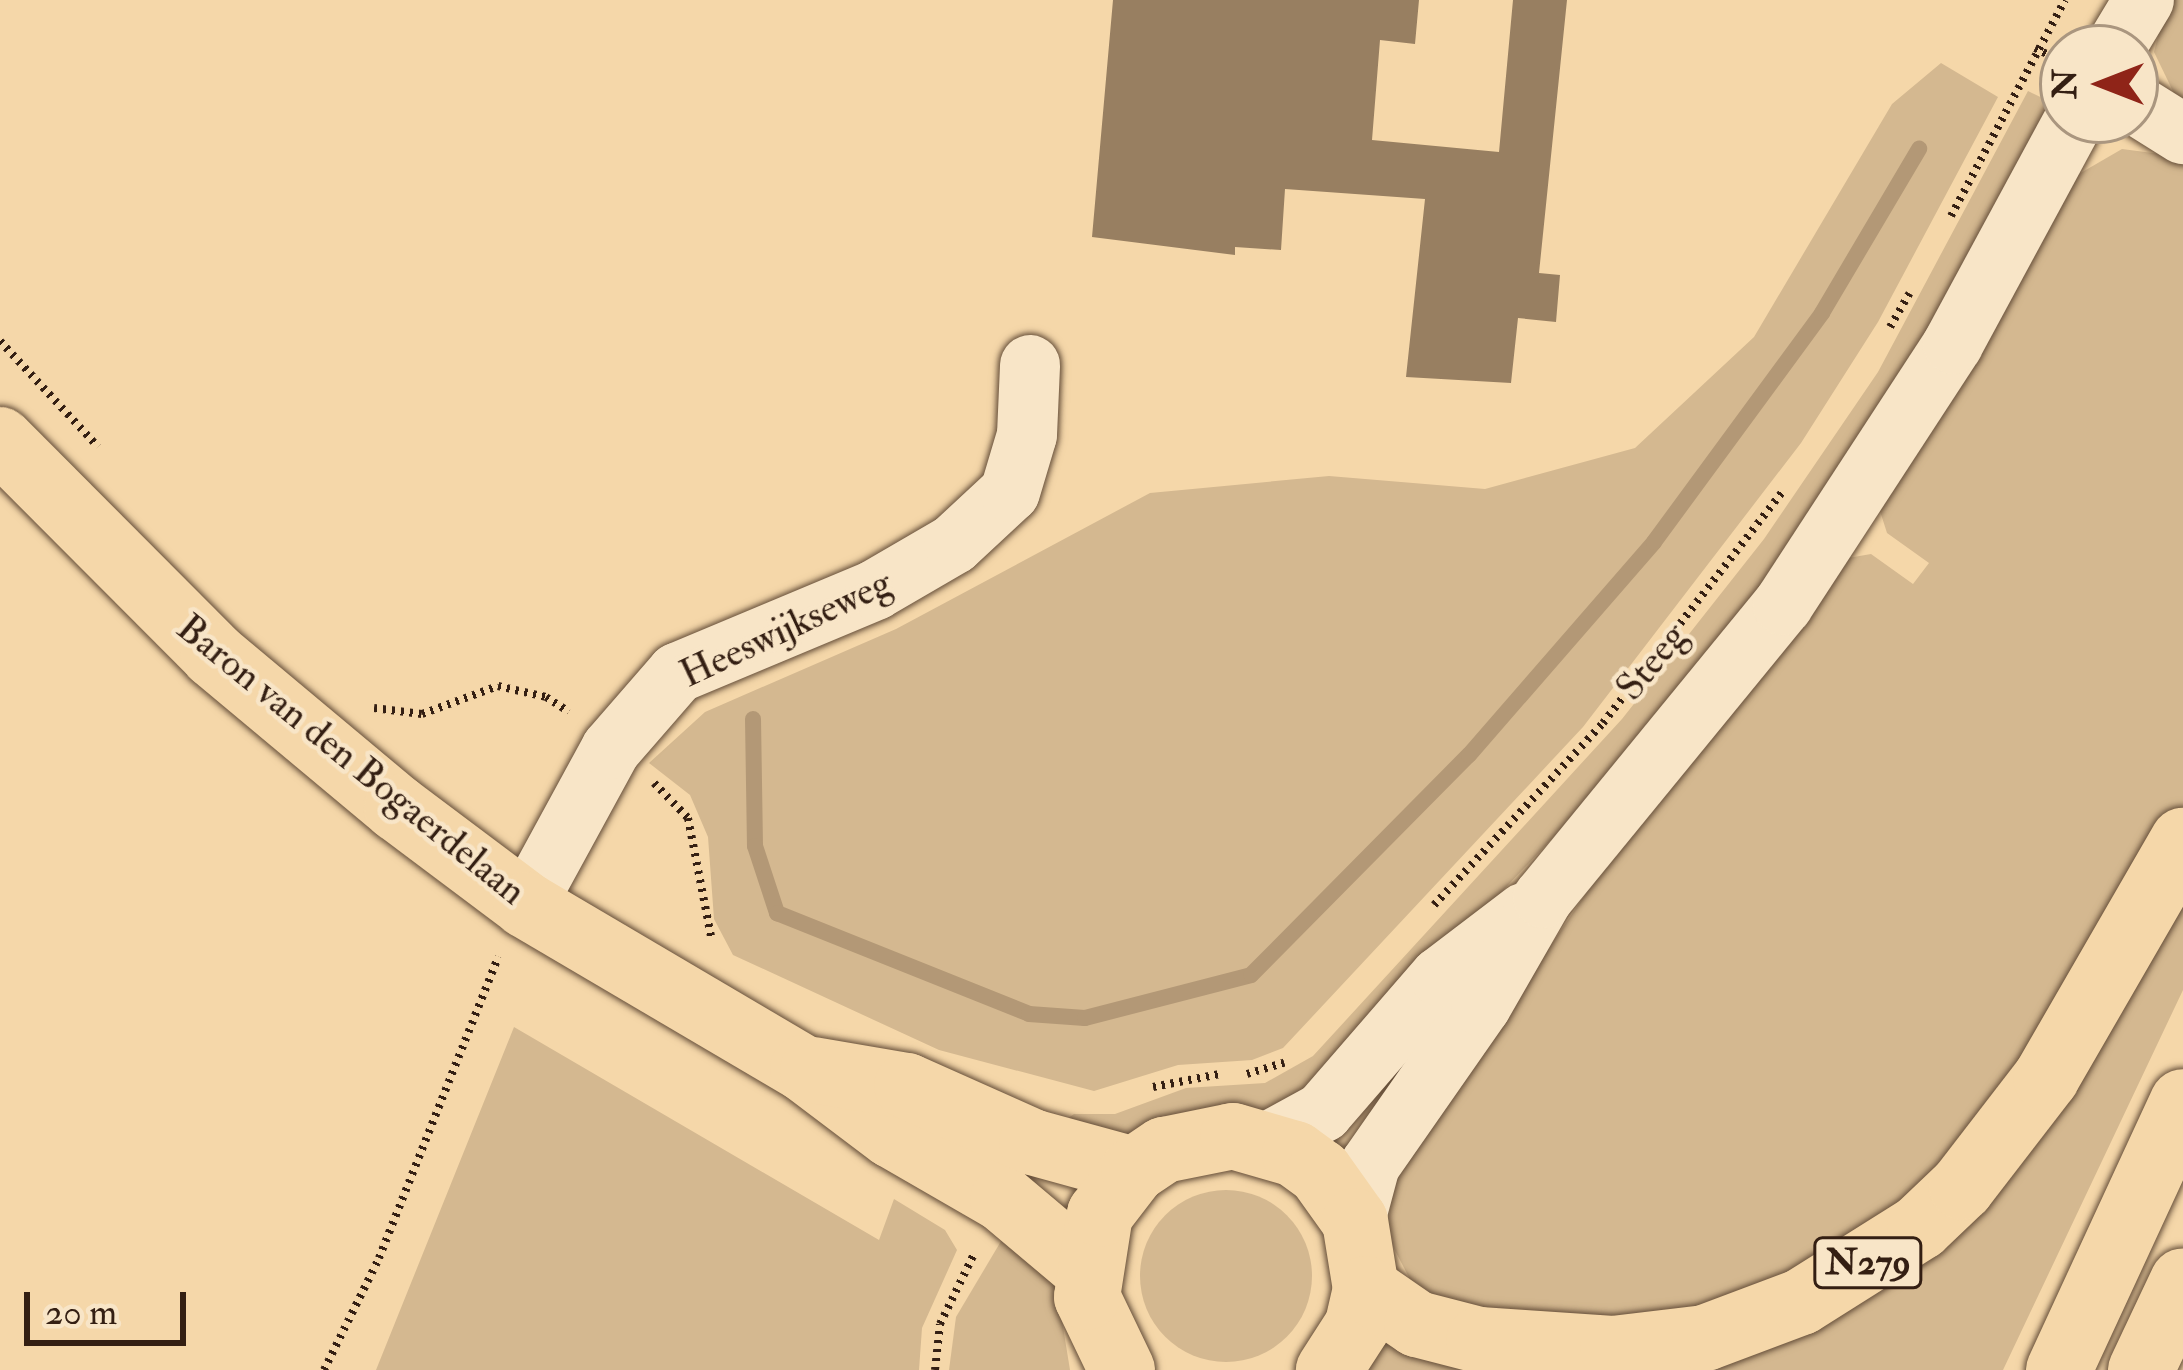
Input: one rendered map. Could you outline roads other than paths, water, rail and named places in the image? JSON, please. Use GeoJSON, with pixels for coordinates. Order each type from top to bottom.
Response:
{"type":"FeatureCollection","features":[{"type":"Feature","properties":{"kind":"main road","name":"Baron van den Bogaerdelaan"},"geometry":{"type":"LineString","coordinates":[[0,440],[214,655],[513,930],[803,1068],[892,1135],[1003,1198],[1086,1269]]}},
{"type":"Feature","properties":{"kind":"main road","name":"N279"},"geometry":{"type":"LineString","coordinates":[[1366,1289],[1417,1324],[1479,1340],[1613,1349],[1705,1338],[1801,1302],[1920,1227],[1962,1187],[2046,1078],[2183,841]]}},
{"type":"Feature","properties":{"kind":"main road","name":"Baron van den Bogaerdelaan"},"geometry":{"type":"LineString","coordinates":[[803,1068],[907,1086],[1032,1142],[1134,1170]]}},
{"type":"Feature","properties":{"kind":"main road"},"geometry":{"type":"LineString","coordinates":[[2059,1370],[2183,1102]]}},
{"type":"Feature","properties":{"kind":"main road"},"geometry":{"type":"LineString","coordinates":[[1110,1363],[1094,1324],[1086,1269],[1100,1214],[1134,1170],[1197,1138],[1268,1142],[1319,1172],[1355,1221],[1366,1289],[1358,1325],[1329,1370]]}},
{"type":"Feature","properties":{"kind":"main road"},"geometry":{"type":"LineString","coordinates":[[2141,1370],[2183,1281]]}},
{"type":"Feature","properties":{"kind":"street","name":"Steeg"},"geometry":{"type":"LineString","coordinates":[[1355,1221],[1370,1165],[1481,1006],[1543,898],[1784,604],[1953,344],[2061,144]]}},
{"type":"Feature","properties":{"kind":"street","name":"Heeswijkseweg"},"geometry":{"type":"LineString","coordinates":[[513,930],[611,749],[677,673],[874,590],[954,544],[1010,492],[1028,435],[1030,365]]}},
{"type":"Feature","properties":{"kind":"street","name":"Steeg"},"geometry":{"type":"LineString","coordinates":[[1268,1142],[1323,1112],[1440,977],[1543,898]]}},
{"type":"Feature","properties":{"kind":"waterway"},"geometry":{"type":"LineString","coordinates":[[753,719],[755,846],[777,913],[1029,1014],[1085,1018],[1251,975],[1469,755],[1654,542],[1822,313],[1919,149]]}}]}
